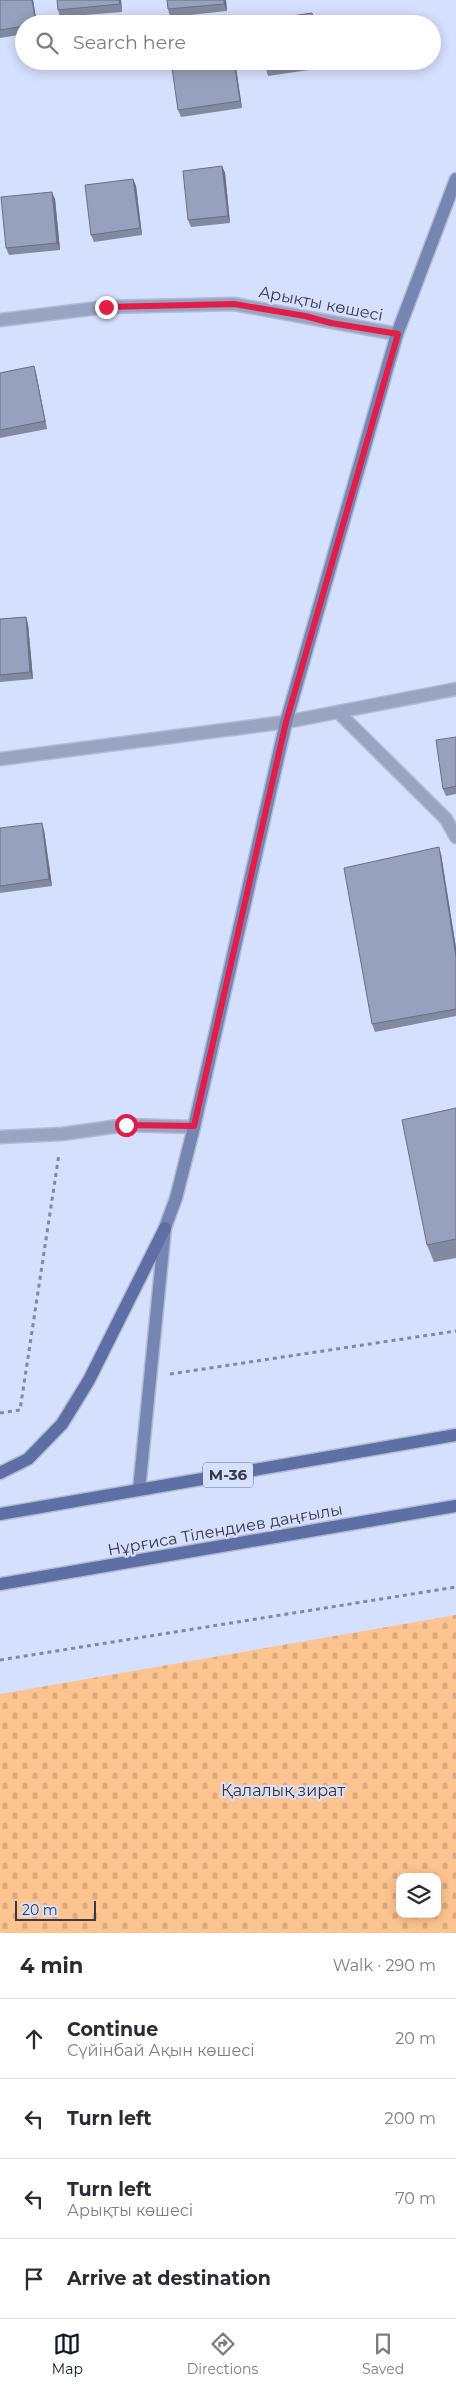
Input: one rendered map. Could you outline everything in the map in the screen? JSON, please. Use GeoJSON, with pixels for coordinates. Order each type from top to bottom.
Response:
{"type":"FeatureCollection","features":[{"type":"Feature","properties":{"kind":"main road"},"geometry":{"type":"LineString","coordinates":[[0,1473],[28,1460],[62,1424],[89,1380],[165,1228]]}},
{"type":"Feature","properties":{"kind":"main road","name":"M-36"},"geometry":{"type":"LineString","coordinates":[[0,1514],[456,1436]]}},
{"type":"Feature","properties":{"kind":"main road","name":"Нұрғиса Тілендиев даңғылы"},"geometry":{"type":"LineString","coordinates":[[0,1584],[456,1506]]}},
{"type":"Feature","properties":{"kind":"street"},"geometry":{"type":"LineString","coordinates":[[139,1490],[165,1228],[176,1198],[194,1126],[286,722],[398,334],[456,179]]}},
{"type":"Feature","properties":{"kind":"street","name":"Арықты көшесі"},"geometry":{"type":"LineString","coordinates":[[0,320],[106,307],[234,304],[398,334]]}},
{"type":"Feature","properties":{"kind":"street"},"geometry":{"type":"LineString","coordinates":[[0,759],[286,722],[456,689]]}},
{"type":"Feature","properties":{"kind":"street"},"geometry":{"type":"LineString","coordinates":[[339,713],[446,819],[456,837]]}},
{"type":"Feature","properties":{"kind":"street"},"geometry":{"type":"LineString","coordinates":[[0,1137],[62,1134],[126,1125],[194,1126]]}},
{"type":"Feature","properties":{"kind":"path"},"geometry":{"type":"LineString","coordinates":[[0,1413],[20,1410],[62,1134]]}},
{"type":"Feature","properties":{"kind":"path"},"geometry":{"type":"LineString","coordinates":[[150,1377],[456,1331]]}},
{"type":"Feature","properties":{"kind":"path"},"geometry":{"type":"LineString","coordinates":[[0,1660],[456,1587]]}},
{"type":"Feature","properties":{"kind":"green space","name":"Қалалық зират"},"geometry":{"type":"Polygon","coordinates":[[[456,1615],[456,1933],[0,1933],[0,1694],[456,1615]]]}},
{"type":"Feature","properties":{"kind":"building"},"geometry":{"type":"Polygon","coordinates":[[[0,0],[32,0],[34,15],[15,15],[15,28],[0,30],[0,0]]]}},
{"type":"Feature","properties":{"kind":"building"},"geometry":{"type":"Polygon","coordinates":[[[57,0],[119,0],[120,4],[58,10],[57,0]]]}},
{"type":"Feature","properties":{"kind":"building"},"geometry":{"type":"Polygon","coordinates":[[[167,0],[224,0],[224,4],[168,9],[167,0]]]}},
{"type":"Feature","properties":{"kind":"building"},"geometry":{"type":"Polygon","coordinates":[[[172,70],[235,70],[240,101],[178,110],[172,70]]]}},
{"type":"Feature","properties":{"kind":"building"},"geometry":{"type":"Polygon","coordinates":[[[222,166],[228,216],[188,220],[183,171],[222,166]]]}},
{"type":"Feature","properties":{"kind":"building"},"geometry":{"type":"Polygon","coordinates":[[[133,179],[140,228],[91,235],[85,185],[133,179]]]}},
{"type":"Feature","properties":{"kind":"building"},"geometry":{"type":"Polygon","coordinates":[[[52,192],[57,243],[6,248],[1,197],[52,192]]]}},
{"type":"Feature","properties":{"kind":"building"},"geometry":{"type":"Polygon","coordinates":[[[34,366],[45,421],[0,430],[0,373],[34,366]]]}},
{"type":"Feature","properties":{"kind":"building"},"geometry":{"type":"Polygon","coordinates":[[[26,617],[30,672],[0,675],[0,619],[26,617]]]}},
{"type":"Feature","properties":{"kind":"building"},"geometry":{"type":"Polygon","coordinates":[[[456,737],[456,786],[443,789],[436,740],[456,737]]]}},
{"type":"Feature","properties":{"kind":"building"},"geometry":{"type":"Polygon","coordinates":[[[42,823],[49,879],[0,886],[0,828],[42,823]]]}},
{"type":"Feature","properties":{"kind":"building"},"geometry":{"type":"Polygon","coordinates":[[[439,847],[456,957],[456,1009],[372,1024],[344,868],[439,847]]]}},
{"type":"Feature","properties":{"kind":"building"},"geometry":{"type":"Polygon","coordinates":[[[456,1108],[456,1239],[427,1245],[402,1120],[456,1108]]]}},
{"type":"Feature","properties":{"kind":"route"},"geometry":{"type":"LineString","coordinates":[[106,307],[234,304],[398,334],[286,722],[194,1126],[126,1125]]}}]}
